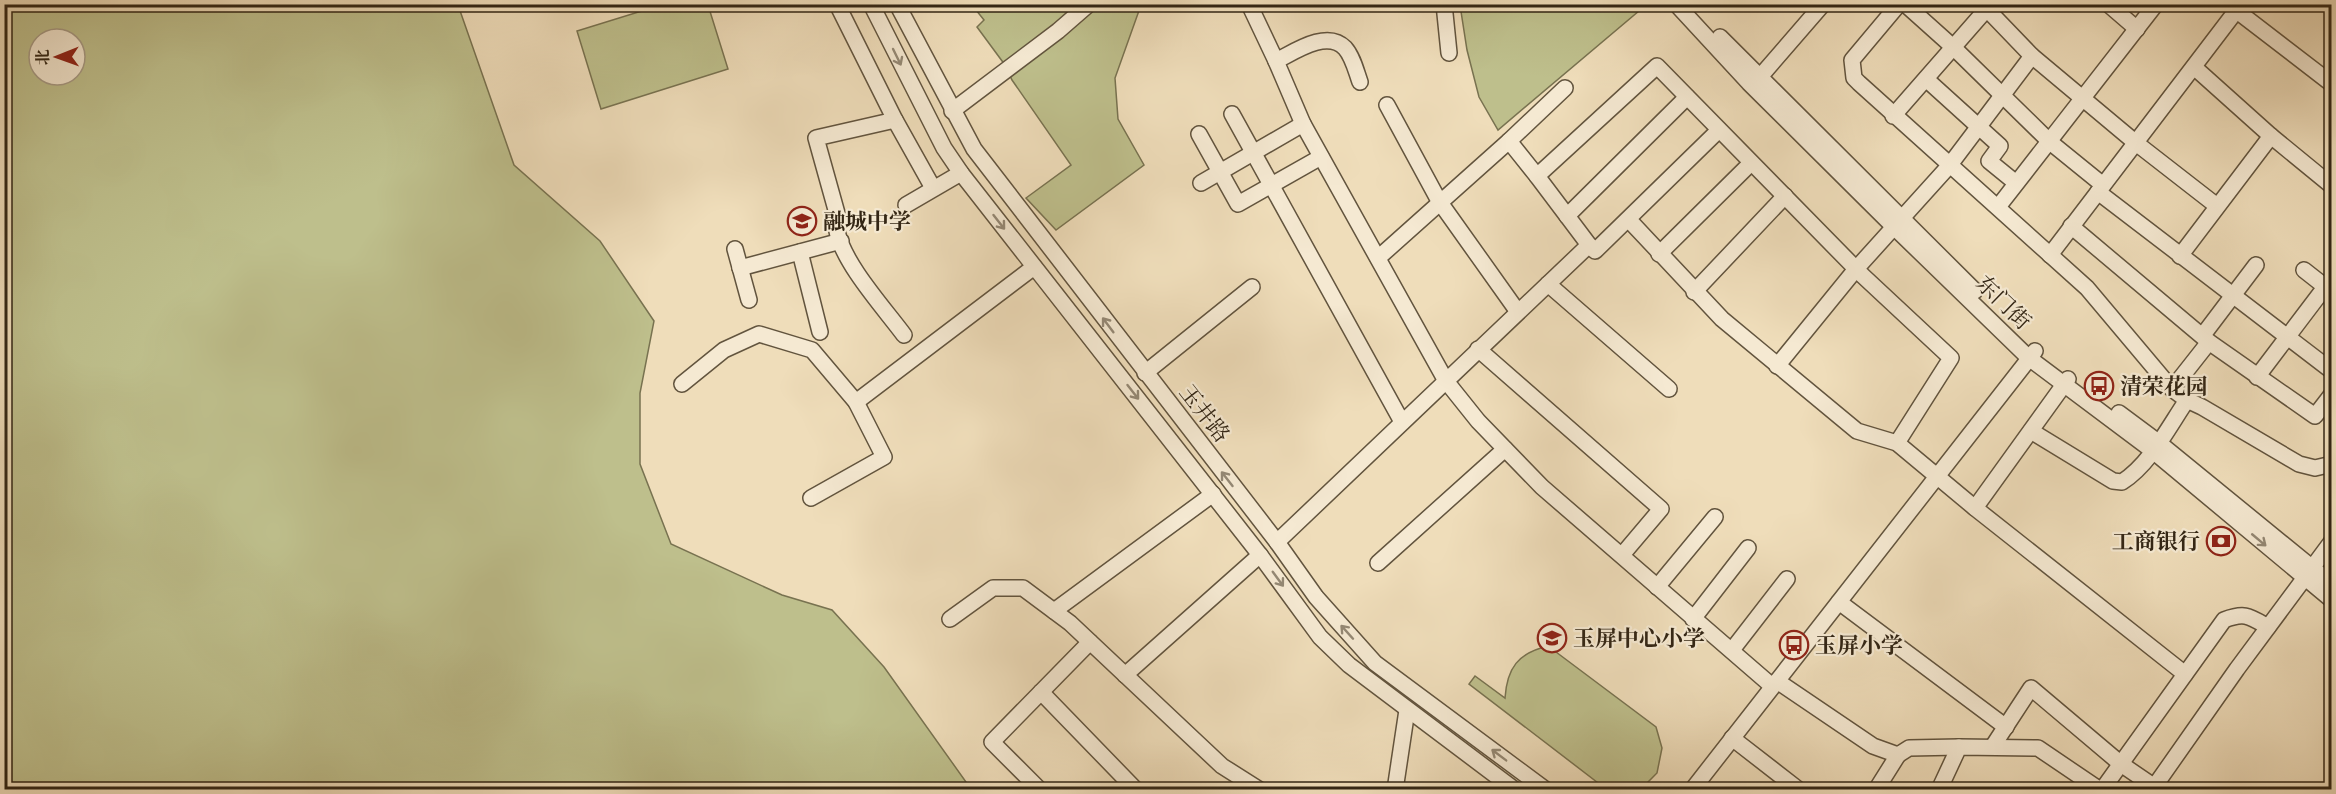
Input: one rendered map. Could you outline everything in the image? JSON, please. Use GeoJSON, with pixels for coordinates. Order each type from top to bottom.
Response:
{"type":"FeatureCollection","features":[{"type":"Feature","properties":{"kind":"street"},"geometry":{"type":"LineString","coordinates":[[837,4],[895,120],[933,188]]}},
{"type":"Feature","properties":{"kind":"street","name":"玉井路"},"geometry":{"type":"LineString","coordinates":[[871,4],[944,148],[961,173],[1213,494],[1320,637],[1349,665],[1515,789]]}},
{"type":"Feature","properties":{"kind":"street","name":"玉井路"},"geometry":{"type":"LineString","coordinates":[[897,4],[974,149],[1277,542],[1316,597],[1375,663],[1546,789]]}},
{"type":"Feature","properties":{"kind":"street"},"geometry":{"type":"LineString","coordinates":[[952,111],[1058,31],[1089,4]]}},
{"type":"Feature","properties":{"kind":"street"},"geometry":{"type":"LineString","coordinates":[[1249,4],[1303,124],[1446,381],[1478,421],[1542,487],[1693,618],[1774,684],[1873,746],[1898,755]]}},
{"type":"Feature","properties":{"kind":"street"},"geometry":{"type":"LineString","coordinates":[[1444,4],[1449,53]]}},
{"type":"Feature","properties":{"kind":"street","name":"东门街"},"geometry":{"type":"LineString","coordinates":[[1676,4],[1749,83],[2032,354],[2156,446],[2308,573],[2331,600]]}},
{"type":"Feature","properties":{"kind":"street","name":"东门街"},"geometry":{"type":"LineString","coordinates":[[1689,4],[1898,224]]}},
{"type":"Feature","properties":{"kind":"street"},"geometry":{"type":"LineString","coordinates":[[1759,78],[1823,4]]}},
{"type":"Feature","properties":{"kind":"street"},"geometry":{"type":"LineString","coordinates":[[1899,4],[1852,60],[1854,78],[1893,116],[2087,288],[2172,389],[2187,400],[2202,406],[2299,464],[2315,468],[2331,464]]}},
{"type":"Feature","properties":{"kind":"street"},"geometry":{"type":"LineString","coordinates":[[1905,4],[2101,188],[2180,256],[2331,371]]}},
{"type":"Feature","properties":{"kind":"street"},"geometry":{"type":"LineString","coordinates":[[2108,4],[2137,29]]}},
{"type":"Feature","properties":{"kind":"street"},"geometry":{"type":"LineString","coordinates":[[1998,207],[2156,4]]}},
{"type":"Feature","properties":{"kind":"street"},"geometry":{"type":"LineString","coordinates":[[1893,116],[1986,6],[2032,56],[2136,143],[2217,206]]}},
{"type":"Feature","properties":{"kind":"street"},"geometry":{"type":"LineString","coordinates":[[2050,255],[2194,66],[2232,8],[2331,84]]}},
{"type":"Feature","properties":{"kind":"street"},"geometry":{"type":"LineString","coordinates":[[1276,61],[1316,43],[1331,40],[1344,47],[1360,82]]}},
{"type":"Feature","properties":{"kind":"street"},"geometry":{"type":"LineString","coordinates":[[1776,366],[1856,269],[1949,166],[2032,56]]}},
{"type":"Feature","properties":{"kind":"street"},"geometry":{"type":"LineString","coordinates":[[1537,176],[1657,66],[1856,269],[1951,358],[1897,443]]}},
{"type":"Feature","properties":{"kind":"street"},"geometry":{"type":"LineString","coordinates":[[2194,66],[2271,136],[2331,186]]}},
{"type":"Feature","properties":{"kind":"street"},"geometry":{"type":"LineString","coordinates":[[1926,79],[2000,146],[1989,161],[2016,183]]}},
{"type":"Feature","properties":{"kind":"street"},"geometry":{"type":"LineString","coordinates":[[1378,258],[1565,88]]}},
{"type":"Feature","properties":{"kind":"street"},"geometry":{"type":"LineString","coordinates":[[1567,216],[1687,97]]}},
{"type":"Feature","properties":{"kind":"street"},"geometry":{"type":"LineString","coordinates":[[1387,105],[1439,201],[1518,312]]}},
{"type":"Feature","properties":{"kind":"street"},"geometry":{"type":"LineString","coordinates":[[1232,114],[1402,422]]}},
{"type":"Feature","properties":{"kind":"street"},"geometry":{"type":"LineString","coordinates":[[895,120],[816,138],[838,217],[837,230],[841,241],[858,273],[904,334]]}},
{"type":"Feature","properties":{"kind":"street"},"geometry":{"type":"LineString","coordinates":[[1201,183],[1303,124]]}},
{"type":"Feature","properties":{"kind":"street"},"geometry":{"type":"LineString","coordinates":[[1509,141],[1595,251],[1719,130]]}},
{"type":"Feature","properties":{"kind":"street"},"geometry":{"type":"LineString","coordinates":[[1199,134],[1238,204],[1322,157]]}},
{"type":"Feature","properties":{"kind":"street"},"geometry":{"type":"LineString","coordinates":[[2180,256],[2271,136]]}},
{"type":"Feature","properties":{"kind":"street"},"geometry":{"type":"LineString","coordinates":[[1659,254],[1751,163]]}},
{"type":"Feature","properties":{"kind":"street"},"geometry":{"type":"LineString","coordinates":[[906,205],[961,173]]}},
{"type":"Feature","properties":{"kind":"street"},"geometry":{"type":"LineString","coordinates":[[1695,292],[1785,196]]}},
{"type":"Feature","properties":{"kind":"street"},"geometry":{"type":"LineString","coordinates":[[1629,220],[1695,292],[1776,366],[1857,431],[1897,443],[1975,508],[2186,674]]}},
{"type":"Feature","properties":{"kind":"street"},"geometry":{"type":"LineString","coordinates":[[2071,226],[2206,338],[2257,377],[2315,416],[2331,394]]}},
{"type":"Feature","properties":{"kind":"street"},"geometry":{"type":"LineString","coordinates":[[740,268],[841,241]]}},
{"type":"Feature","properties":{"kind":"street"},"geometry":{"type":"LineString","coordinates":[[1277,542],[1589,245]]}},
{"type":"Feature","properties":{"kind":"street"},"geometry":{"type":"LineString","coordinates":[[735,249],[749,300]]}},
{"type":"Feature","properties":{"kind":"street"},"geometry":{"type":"LineString","coordinates":[[800,252],[820,332]]}},
{"type":"Feature","properties":{"kind":"street"},"geometry":{"type":"LineString","coordinates":[[2172,389],[2232,296],[2256,264]]}},
{"type":"Feature","properties":{"kind":"street"},"geometry":{"type":"LineString","coordinates":[[855,402],[1034,267]]}},
{"type":"Feature","properties":{"kind":"street"},"geometry":{"type":"LineString","coordinates":[[2257,377],[2329,285],[2304,270]]}},
{"type":"Feature","properties":{"kind":"street"},"geometry":{"type":"LineString","coordinates":[[1548,284],[1669,389]]}},
{"type":"Feature","properties":{"kind":"street"},"geometry":{"type":"LineString","coordinates":[[1145,373],[1252,287]]}},
{"type":"Feature","properties":{"kind":"street"},"geometry":{"type":"LineString","coordinates":[[682,384],[724,350],[759,334],[812,350],[855,402],[884,457],[811,498]]}},
{"type":"Feature","properties":{"kind":"street"},"geometry":{"type":"LineString","coordinates":[[1478,349],[1661,508],[1622,555]]}},
{"type":"Feature","properties":{"kind":"street"},"geometry":{"type":"LineString","coordinates":[[1692,789],[2032,354]]}},
{"type":"Feature","properties":{"kind":"street"},"geometry":{"type":"LineString","coordinates":[[1975,508],[2066,381]]}},
{"type":"Feature","properties":{"kind":"street"},"geometry":{"type":"LineString","coordinates":[[2031,431],[2113,481],[2122,482],[2131,477],[2156,446],[2187,400]]}},
{"type":"Feature","properties":{"kind":"street"},"geometry":{"type":"LineString","coordinates":[[1378,563],[1505,449]]}},
{"type":"Feature","properties":{"kind":"street"},"geometry":{"type":"LineString","coordinates":[[1054,611],[1213,494]]}},
{"type":"Feature","properties":{"kind":"street"},"geometry":{"type":"LineString","coordinates":[[1657,587],[1715,517]]}},
{"type":"Feature","properties":{"kind":"street"},"geometry":{"type":"LineString","coordinates":[[1993,746],[2031,688],[2121,764],[2155,788],[2331,541]]}},
{"type":"Feature","properties":{"kind":"street"},"geometry":{"type":"LineString","coordinates":[[1693,618],[1748,548]]}},
{"type":"Feature","properties":{"kind":"street"},"geometry":{"type":"LineString","coordinates":[[1125,675],[1260,555]]}},
{"type":"Feature","properties":{"kind":"street","name":"东门街"},"geometry":{"type":"LineString","coordinates":[[2308,573],[2331,584]]}},
{"type":"Feature","properties":{"kind":"street"},"geometry":{"type":"LineString","coordinates":[[1732,650],[1787,579]]}},
{"type":"Feature","properties":{"kind":"street"},"geometry":{"type":"LineString","coordinates":[[950,620],[993,588],[1023,588],[1090,642],[1222,766],[1260,789]]}},
{"type":"Feature","properties":{"kind":"street"},"geometry":{"type":"LineString","coordinates":[[1839,602],[2006,727]]}},
{"type":"Feature","properties":{"kind":"street"},"geometry":{"type":"LineString","coordinates":[[1876,789],[1898,755],[1909,748],[1993,746],[2038,748],[2101,789],[2224,620],[2239,614],[2253,618],[2268,627]]}},
{"type":"Feature","properties":{"kind":"street"},"geometry":{"type":"LineString","coordinates":[[1040,789],[992,742],[1090,642]]}},
{"type":"Feature","properties":{"kind":"street"},"geometry":{"type":"LineString","coordinates":[[1041,692],[1136,789]]}},
{"type":"Feature","properties":{"kind":"street"},"geometry":{"type":"LineString","coordinates":[[1395,789],[1407,710]]}},
{"type":"Feature","properties":{"kind":"street"},"geometry":{"type":"LineString","coordinates":[[1732,738],[1799,789]]}},
{"type":"Feature","properties":{"kind":"street"},"geometry":{"type":"LineString","coordinates":[[1938,789],[1959,747]]}},
{"type":"Feature","properties":{"kind":"green space"},"geometry":{"type":"Polygon","coordinates":[[[5,4],[458,5],[514,165],[600,241],[654,321],[640,393],[640,464],[671,544],[782,595],[832,610],[884,667],[971,789],[5,789],[5,4]]]}},
{"type":"Feature","properties":{"kind":"green space"},"geometry":{"type":"Polygon","coordinates":[[[1460,4],[1646,5],[1498,130],[1479,97],[1467,50],[1460,4]]]}},
{"type":"Feature","properties":{"kind":"green space"},"geometry":{"type":"Polygon","coordinates":[[[661,5],[708,5],[728,69],[601,109],[577,31],[661,5]]]}},
{"type":"Feature","properties":{"kind":"green space"},"geometry":{"type":"Polygon","coordinates":[[[972,5],[1141,5],[1115,78],[1118,119],[1144,165],[1056,230],[1026,198],[1071,165],[977,27],[984,20],[972,5]]]}},
{"type":"Feature","properties":{"kind":"green space"},"geometry":{"type":"Polygon","coordinates":[[[1548,646],[1656,727],[1662,748],[1657,773],[1645,785],[1636,789],[1606,789],[1469,684],[1475,676],[1505,698],[1508,678],[1516,663],[1529,653],[1548,646]]]}},
{"type":"Feature","properties":{"kind":"place","name":"融城中学"},"geometry":{"type":"Point","coordinates":[802,221]}},
{"type":"Feature","properties":{"kind":"place","name":"清荣花园"},"geometry":{"type":"Point","coordinates":[2099,386]}},
{"type":"Feature","properties":{"kind":"place","name":"工商银行"},"geometry":{"type":"Point","coordinates":[2221,541]}},
{"type":"Feature","properties":{"kind":"place","name":"玉屏中心小学"},"geometry":{"type":"Point","coordinates":[1552,638]}},
{"type":"Feature","properties":{"kind":"place","name":"玉屏小学"},"geometry":{"type":"Point","coordinates":[1794,645]}}]}
